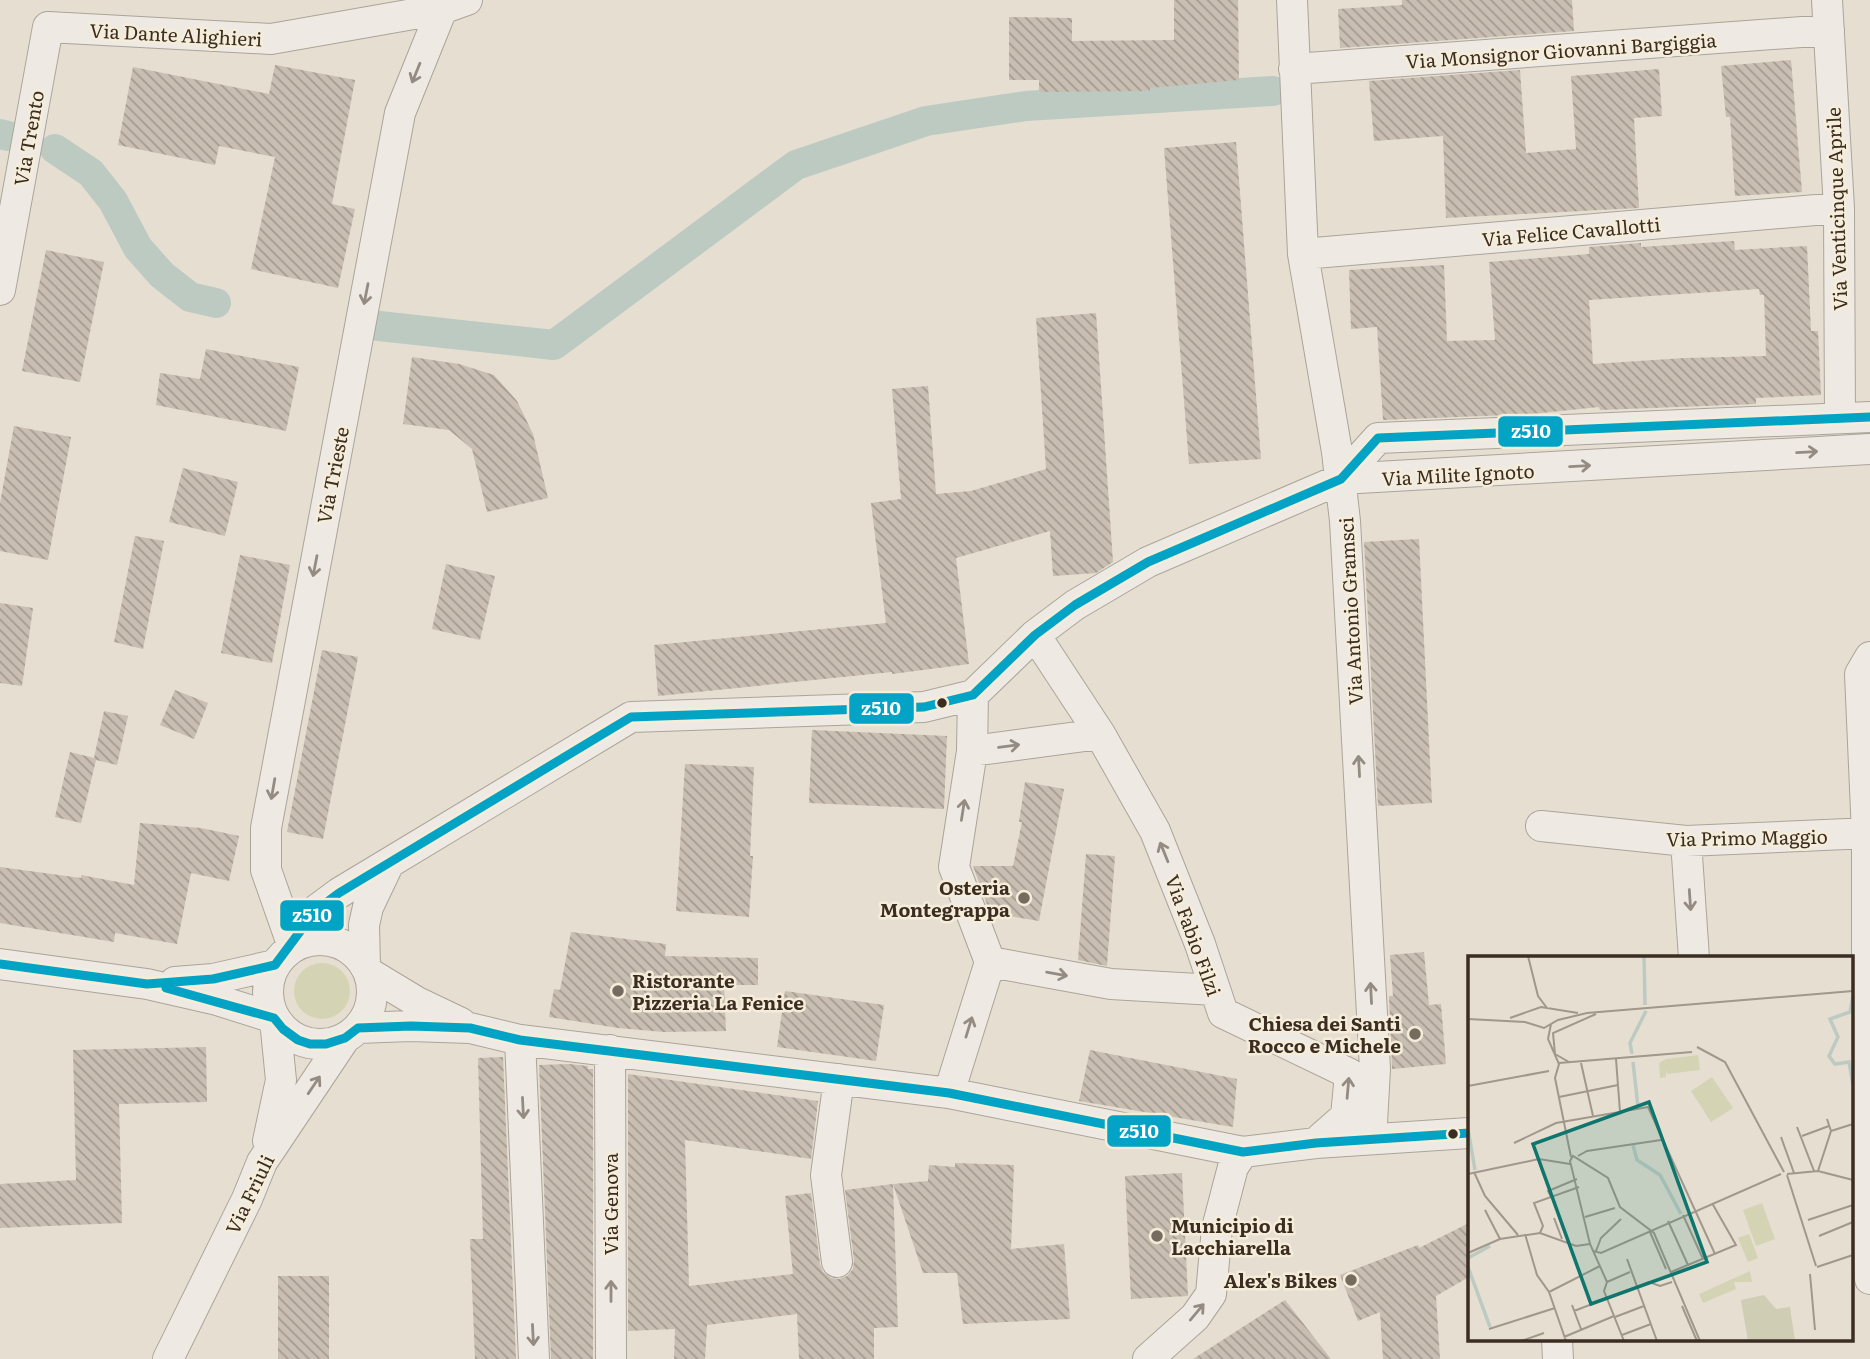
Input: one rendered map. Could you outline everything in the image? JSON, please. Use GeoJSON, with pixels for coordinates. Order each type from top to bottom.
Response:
{"type":"FeatureCollection","features":[{"type":"Feature","properties":{"kind":"street","name":"Via Antonio Gramsci"},"geometry":{"type":"LineString","coordinates":[[1292,0],[1303,254],[1341,479],[1346,534],[1375,1069],[1371,1123],[1316,1143]]}},
{"type":"Feature","properties":{"kind":"street","name":"Via Venticinque Aprile"},"geometry":{"type":"LineString","coordinates":[[1827,0],[1839,208],[1840,418]]}},
{"type":"Feature","properties":{"kind":"street","name":"Via Dante Alighieri"},"geometry":{"type":"LineString","coordinates":[[48,27],[271,38],[455,5]]}},
{"type":"Feature","properties":{"kind":"street","name":"Via Trieste"},"geometry":{"type":"LineString","coordinates":[[285,953],[266,870],[266,828],[400,113],[455,5]]}},
{"type":"Feature","properties":{"kind":"street","name":"Via Trento"},"geometry":{"type":"LineString","coordinates":[[0,290],[48,27]]}},
{"type":"Feature","properties":{"kind":"street","name":"Via Monsignor Giovanni Bargiggia"},"geometry":{"type":"LineString","coordinates":[[1294,69],[1829,30]]}},
{"type":"Feature","properties":{"kind":"street","name":"Via Felice Cavallotti"},"geometry":{"type":"LineString","coordinates":[[1303,254],[1839,208]]}},
{"type":"Feature","properties":{"kind":"street","name":"Via Milite Ignoto"},"geometry":{"type":"LineString","coordinates":[[1341,479],[1378,439],[1870,417]]}},
{"type":"Feature","properties":{"kind":"street","name":"Via Milite Ignoto"},"geometry":{"type":"LineString","coordinates":[[1341,479],[1870,449]]}},
{"type":"Feature","properties":{"kind":"street"},"geometry":{"type":"LineString","coordinates":[[262,1162],[281,1080],[275,1019],[269,1003],[269,980],[316,910],[631,717],[924,707],[974,695],[1035,635],[1075,605],[1148,562],[1341,479]]}},
{"type":"Feature","properties":{"kind":"street","name":"Via Fabio Filzi"},"geometry":{"type":"LineString","coordinates":[[1035,635],[1100,734],[1155,831],[1200,944],[1223,1013],[1350,1074],[1346,1116],[1316,1143]]}},
{"type":"Feature","properties":{"kind":"street"},"geometry":{"type":"LineString","coordinates":[[1870,657],[1860,674],[1869,833],[1863,1167],[1870,1279]]}},
{"type":"Feature","properties":{"kind":"street"},"geometry":{"type":"LineString","coordinates":[[949,1093],[990,962],[954,867],[972,751],[974,695]]}},
{"type":"Feature","properties":{"kind":"street"},"geometry":{"type":"LineString","coordinates":[[972,751],[1100,734]]}},
{"type":"Feature","properties":{"kind":"street","name":"Via Primo Maggio"},"geometry":{"type":"LineString","coordinates":[[1541,826],[1686,841],[1869,833]]}},
{"type":"Feature","properties":{"kind":"street"},"geometry":{"type":"LineString","coordinates":[[1686,841],[1694,956]]}},
{"type":"Feature","properties":{"kind":"street"},"geometry":{"type":"LineString","coordinates":[[351,1033],[368,1014],[372,993],[367,969],[364,925],[368,907],[388,865]]}},
{"type":"Feature","properties":{"kind":"street"},"geometry":{"type":"LineString","coordinates":[[147,984],[213,979],[285,953],[300,943],[321,940],[349,949],[367,969],[417,1002],[470,1028]]}},
{"type":"Feature","properties":{"kind":"street"},"geometry":{"type":"LineString","coordinates":[[990,962],[1111,984],[1215,990]]}},
{"type":"Feature","properties":{"kind":"street"},"geometry":{"type":"LineString","coordinates":[[0,964],[147,984],[217,1000],[275,1019],[283,1030],[310,1044],[326,1044],[351,1033],[411,1026],[470,1028],[520,1040],[949,1093],[1243,1152],[1316,1143],[1468,1133]]}},
{"type":"Feature","properties":{"kind":"street","name":"Via Friuli"},"geometry":{"type":"LineString","coordinates":[[168,1359],[247,1199],[262,1162],[351,1033]]}},
{"type":"Feature","properties":{"kind":"street"},"geometry":{"type":"LineString","coordinates":[[520,1040],[534,1359]]}},
{"type":"Feature","properties":{"kind":"street","name":"Via Genova"},"geometry":{"type":"LineString","coordinates":[[610,1050],[611,1359]]}},
{"type":"Feature","properties":{"kind":"street"},"geometry":{"type":"LineString","coordinates":[[837,1262],[826,1175],[839,1079]]}},
{"type":"Feature","properties":{"kind":"street"},"geometry":{"type":"LineString","coordinates":[[1148,1359],[1195,1317],[1211,1294],[1217,1228],[1233,1167],[1243,1152]]}},
{"type":"Feature","properties":{"kind":"green space"},"geometry":{"type":"Polygon","coordinates":[[[322,963],[333,965],[342,971],[348,980],[348,1002],[342,1011],[333,1017],[322,1019],[311,1017],[302,1011],[296,1002],[294,991],[296,980],[302,971],[311,965],[322,963]]]}},
{"type":"Feature","properties":{"kind":"building"},"geometry":{"type":"Polygon","coordinates":[[[1174,0],[1238,0],[1239,80],[1150,88],[1150,91],[1039,92],[1039,80],[1009,80],[1009,17],[1072,18],[1072,41],[1174,40],[1174,0]]]}},
{"type":"Feature","properties":{"kind":"building"},"geometry":{"type":"Polygon","coordinates":[[[1402,0],[1572,0],[1574,31],[1340,48],[1338,9],[1402,5],[1402,0]]]}},
{"type":"Feature","properties":{"kind":"building"},"geometry":{"type":"Polygon","coordinates":[[[1791,60],[1802,192],[1735,196],[1730,117],[1726,117],[1721,66],[1791,60]]]}},
{"type":"Feature","properties":{"kind":"building"},"geometry":{"type":"Polygon","coordinates":[[[275,65],[355,80],[332,204],[355,209],[338,288],[251,269],[275,157],[219,146],[215,165],[118,145],[133,67],[269,94],[275,65]]]}},
{"type":"Feature","properties":{"kind":"building"},"geometry":{"type":"Polygon","coordinates":[[[1659,69],[1662,116],[1634,118],[1639,208],[1446,218],[1443,136],[1374,141],[1369,81],[1520,70],[1526,153],[1576,149],[1571,76],[1659,69]]]}},
{"type":"Feature","properties":{"kind":"building"},"geometry":{"type":"Polygon","coordinates":[[[1236,142],[1261,459],[1189,464],[1164,148],[1236,142]]]}},
{"type":"Feature","properties":{"kind":"building"},"geometry":{"type":"Polygon","coordinates":[[[1734,241],[1735,250],[1807,246],[1811,331],[1818,331],[1821,395],[1756,398],[1756,404],[1600,410],[1599,407],[1532,414],[1383,420],[1377,327],[1351,329],[1349,270],[1444,265],[1447,341],[1495,340],[1489,262],[1589,254],[1589,247],[1641,243],[1641,247],[1734,241]],[[1759,289],[1589,300],[1593,364],[1766,356],[1764,295],[1760,295],[1759,289]]]}},
{"type":"Feature","properties":{"kind":"building"},"geometry":{"type":"Polygon","coordinates":[[[46,250],[104,262],[80,382],[22,371],[46,250]]]}},
{"type":"Feature","properties":{"kind":"building"},"geometry":{"type":"Polygon","coordinates":[[[1096,313],[1113,562],[1096,573],[1053,576],[1050,531],[956,558],[969,664],[658,696],[654,645],[886,623],[871,503],[901,499],[892,389],[928,386],[936,494],[971,491],[1046,469],[1036,318],[1096,313]]]}},
{"type":"Feature","properties":{"kind":"building"},"geometry":{"type":"Polygon","coordinates":[[[206,349],[299,367],[286,431],[156,405],[160,373],[200,379],[206,349]]]}},
{"type":"Feature","properties":{"kind":"building"},"geometry":{"type":"Polygon","coordinates":[[[412,357],[459,364],[494,375],[517,401],[533,434],[548,498],[487,512],[472,449],[449,430],[403,424],[412,357]]]}},
{"type":"Feature","properties":{"kind":"building"},"geometry":{"type":"Polygon","coordinates":[[[14,426],[71,437],[48,560],[0,551],[0,503],[14,426]]]}},
{"type":"Feature","properties":{"kind":"building"},"geometry":{"type":"Polygon","coordinates":[[[183,468],[238,482],[225,536],[169,522],[183,468]]]}},
{"type":"Feature","properties":{"kind":"building"},"geometry":{"type":"Polygon","coordinates":[[[135,536],[164,541],[143,649],[114,642],[135,536]]]}},
{"type":"Feature","properties":{"kind":"building"},"geometry":{"type":"Polygon","coordinates":[[[1419,539],[1432,803],[1378,806],[1364,542],[1419,539]]]}},
{"type":"Feature","properties":{"kind":"building"},"geometry":{"type":"Polygon","coordinates":[[[240,555],[290,565],[272,663],[221,653],[240,555]]]}},
{"type":"Feature","properties":{"kind":"building"},"geometry":{"type":"Polygon","coordinates":[[[446,564],[495,576],[480,640],[432,629],[446,564]]]}},
{"type":"Feature","properties":{"kind":"building"},"geometry":{"type":"Polygon","coordinates":[[[0,603],[33,608],[22,686],[0,683],[0,603]]]}},
{"type":"Feature","properties":{"kind":"building"},"geometry":{"type":"Polygon","coordinates":[[[322,650],[358,657],[323,839],[287,832],[322,650]]]}},
{"type":"Feature","properties":{"kind":"building"},"geometry":{"type":"Polygon","coordinates":[[[175,690],[208,703],[194,739],[160,725],[175,690]]]}},
{"type":"Feature","properties":{"kind":"building"},"geometry":{"type":"Polygon","coordinates":[[[104,711],[128,716],[117,765],[96,760],[81,823],[55,817],[70,752],[94,758],[104,711]]]}},
{"type":"Feature","properties":{"kind":"building"},"geometry":{"type":"Polygon","coordinates":[[[812,730],[947,736],[944,809],[809,803],[812,730]]]}},
{"type":"Feature","properties":{"kind":"building"},"geometry":{"type":"Polygon","coordinates":[[[685,764],[754,767],[749,917],[676,911],[685,764]]]}},
{"type":"Feature","properties":{"kind":"building"},"geometry":{"type":"Polygon","coordinates":[[[1025,782],[1064,789],[1039,921],[990,913],[973,866],[1013,866],[1022,822],[1019,822],[1025,782]]]}},
{"type":"Feature","properties":{"kind":"building"},"geometry":{"type":"Polygon","coordinates":[[[140,823],[201,828],[239,836],[229,881],[191,873],[177,944],[115,933],[114,942],[0,923],[0,867],[81,878],[81,875],[134,885],[140,823]]]}},
{"type":"Feature","properties":{"kind":"building"},"geometry":{"type":"Polygon","coordinates":[[[1086,854],[1115,856],[1107,966],[1078,960],[1086,854]]]}},
{"type":"Feature","properties":{"kind":"building"},"geometry":{"type":"Polygon","coordinates":[[[571,932],[666,944],[665,956],[758,958],[758,985],[724,985],[726,1031],[664,1032],[549,1017],[554,989],[560,990],[571,932]]]}},
{"type":"Feature","properties":{"kind":"building","name":"Chiesa dei Santi Rocco e Michele"},"geometry":{"type":"Polygon","coordinates":[[[1424,952],[1429,1005],[1441,1004],[1446,1064],[1392,1069],[1389,996],[1393,996],[1390,955],[1424,952]]]}},
{"type":"Feature","properties":{"kind":"building"},"geometry":{"type":"Polygon","coordinates":[[[785,991],[884,1005],[876,1061],[777,1047],[785,991]]]}},
{"type":"Feature","properties":{"kind":"building"},"geometry":{"type":"Polygon","coordinates":[[[206,1047],[207,1102],[119,1104],[122,1223],[0,1228],[0,1184],[76,1180],[73,1050],[206,1047]]]}},
{"type":"Feature","properties":{"kind":"building"},"geometry":{"type":"Polygon","coordinates":[[[1090,1050],[1237,1079],[1233,1127],[1079,1101],[1090,1050]]]}},
{"type":"Feature","properties":{"kind":"building"},"geometry":{"type":"Polygon","coordinates":[[[503,1057],[516,1359],[475,1359],[470,1239],[483,1239],[478,1058],[503,1057]]]}},
{"type":"Feature","properties":{"kind":"building"},"geometry":{"type":"Polygon","coordinates":[[[569,1064],[593,1069],[593,1359],[551,1359],[539,1065],[569,1064]]]}},
{"type":"Feature","properties":{"kind":"building"},"geometry":{"type":"Polygon","coordinates":[[[628,1074],[818,1101],[811,1159],[685,1140],[689,1286],[793,1274],[785,1196],[811,1193],[823,1272],[831,1278],[847,1276],[853,1269],[854,1260],[845,1190],[893,1184],[898,1327],[874,1328],[874,1359],[799,1359],[797,1314],[707,1325],[705,1359],[674,1359],[675,1329],[628,1331],[628,1074]]]}},
{"type":"Feature","properties":{"kind":"building"},"geometry":{"type":"Polygon","coordinates":[[[955,1163],[1014,1165],[1011,1249],[1064,1244],[1070,1319],[963,1324],[957,1273],[923,1273],[893,1184],[928,1181],[929,1165],[955,1167],[955,1163]]]}},
{"type":"Feature","properties":{"kind":"building","name":"Municipio di Lacchiarella"},"geometry":{"type":"Polygon","coordinates":[[[1182,1173],[1188,1296],[1131,1299],[1125,1176],[1182,1173]]]}},
{"type":"Feature","properties":{"kind":"building"},"geometry":{"type":"Polygon","coordinates":[[[1468,1224],[1468,1278],[1436,1296],[1440,1359],[1383,1359],[1380,1312],[1358,1321],[1340,1275],[1418,1245],[1419,1248],[1468,1224]]]}},
{"type":"Feature","properties":{"kind":"building"},"geometry":{"type":"Polygon","coordinates":[[[278,1276],[329,1276],[329,1359],[278,1359],[278,1276]]]}},
{"type":"Feature","properties":{"kind":"building"},"geometry":{"type":"Polygon","coordinates":[[[1285,1300],[1331,1359],[1193,1359],[1285,1300]]]}},
{"type":"Feature","properties":{"kind":"waterway"},"geometry":{"type":"LineString","coordinates":[[379,326],[554,345],[796,165],[926,121],[1026,106],[1273,91]]}},
{"type":"Feature","properties":{"kind":"waterway"},"geometry":{"type":"LineString","coordinates":[[0,134],[8,136]]}},
{"type":"Feature","properties":{"kind":"waterway"},"geometry":{"type":"LineString","coordinates":[[55,149],[91,173],[113,201],[138,248],[162,275],[190,297],[216,303]]}},
{"type":"Feature","properties":{"kind":"transit line","name":"z510"},"geometry":{"type":"LineString","coordinates":[[0,964],[147,984],[213,979],[275,965],[316,910],[339,893],[631,717],[924,707],[973,695],[1035,635],[1075,605],[1148,562],[1341,479],[1378,438],[1870,417]]}},
{"type":"Feature","properties":{"kind":"transit line","name":"z510"},"geometry":{"type":"LineString","coordinates":[[166,988],[274,1018],[298,1040],[310,1044],[326,1044],[345,1038],[358,1028],[470,1028],[520,1040],[949,1093],[1243,1152],[1316,1143],[1468,1133]]}},
{"type":"Feature","properties":{"kind":"place","name":"Osteria Montegrappa"},"geometry":{"type":"Point","coordinates":[1024,898]}},
{"type":"Feature","properties":{"kind":"place","name":"Ristorante Pizzeria La Fenice"},"geometry":{"type":"Point","coordinates":[618,991]}},
{"type":"Feature","properties":{"kind":"place","name":"Chiesa dei Santi Rocco e Michele"},"geometry":{"type":"Point","coordinates":[1415,1034]}},
{"type":"Feature","properties":{"kind":"place","name":"Municipio di Lacchiarella"},"geometry":{"type":"Point","coordinates":[1157,1236]}},
{"type":"Feature","properties":{"kind":"place","name":"Alex's Bikes"},"geometry":{"type":"Point","coordinates":[1351,1280]}}]}
